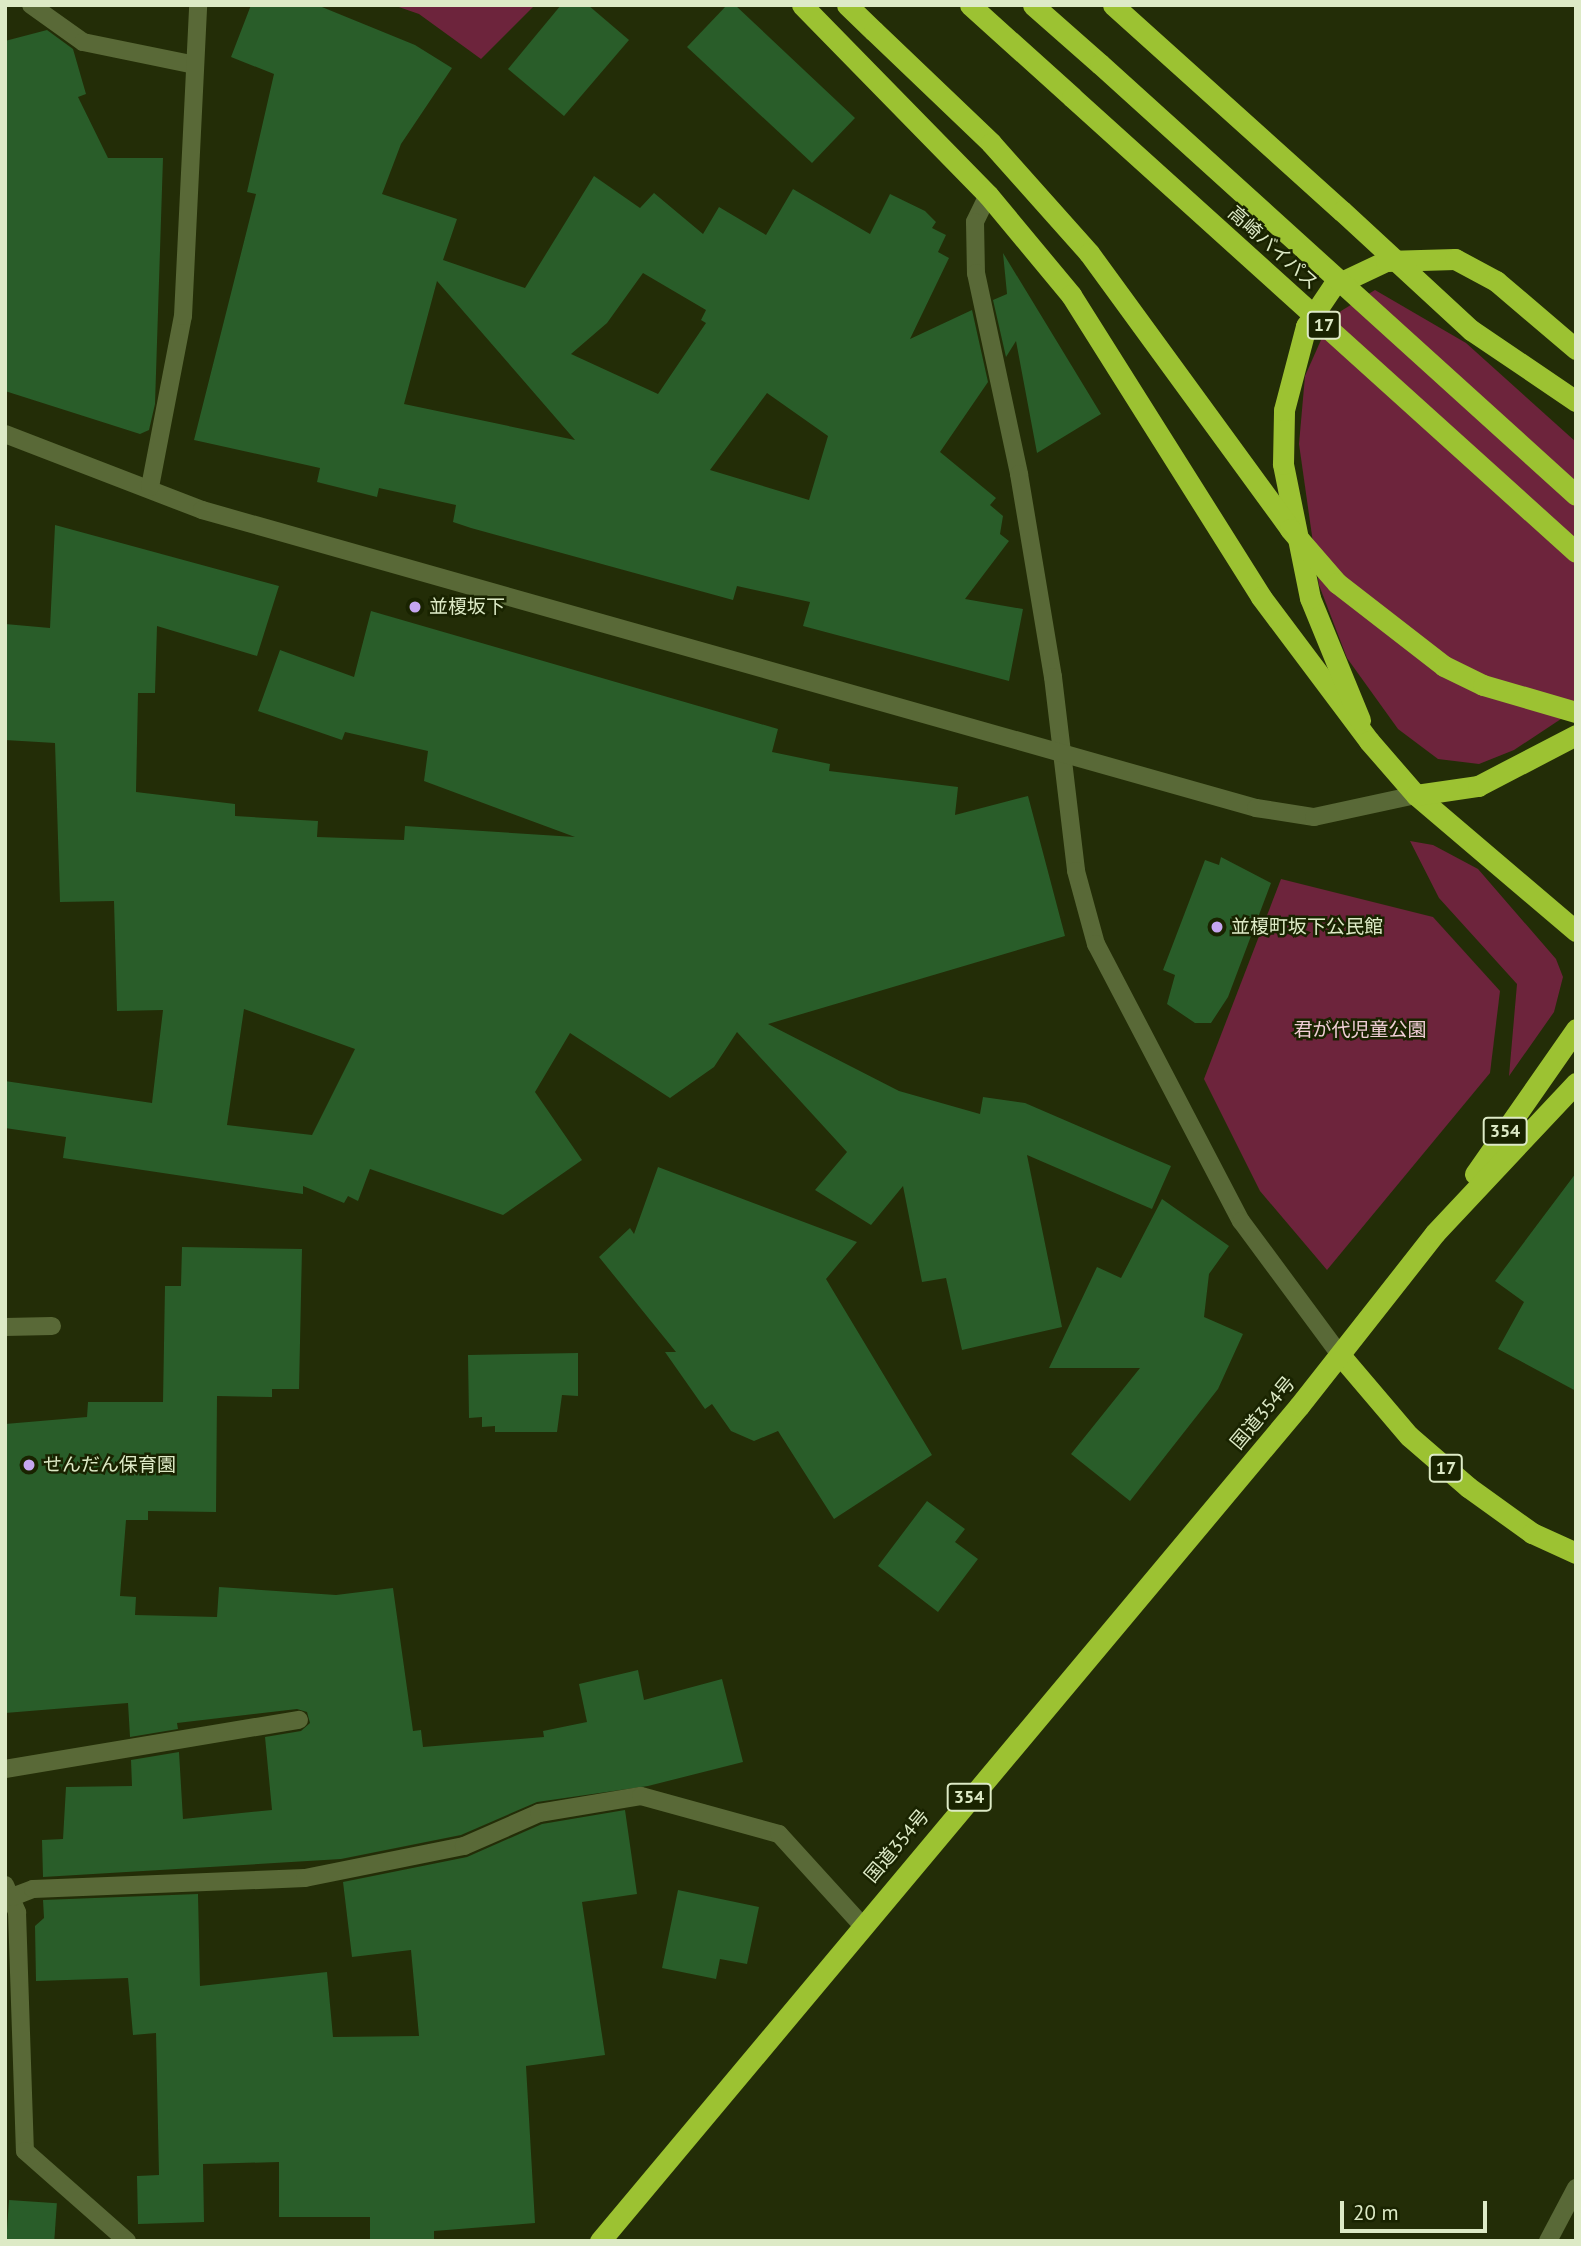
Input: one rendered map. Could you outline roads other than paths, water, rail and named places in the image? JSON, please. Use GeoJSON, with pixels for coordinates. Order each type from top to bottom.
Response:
{"type":"FeatureCollection","features":[{"type":"Feature","properties":{"kind":"highway"},"geometry":{"type":"LineString","coordinates":[[802,5],[988,195],[1071,295],[1261,597],[1369,741],[1416,795],[1576,931]]}},
{"type":"Feature","properties":{"kind":"highway"},"geometry":{"type":"LineString","coordinates":[[847,5],[991,143],[1089,253],[1290,529],[1337,583],[1444,666],[1483,685],[1576,712]]}},
{"type":"Feature","properties":{"kind":"highway","name":"高崎バイパス"},"geometry":{"type":"LineString","coordinates":[[970,5],[1576,552]]}},
{"type":"Feature","properties":{"kind":"highway","name":"高崎バイパス"},"geometry":{"type":"LineString","coordinates":[[1033,5],[1576,495]]}},
{"type":"Feature","properties":{"kind":"highway"},"geometry":{"type":"LineString","coordinates":[[1113,5],[1471,330],[1550,387],[1576,410]]}},
{"type":"Feature","properties":{"kind":"highway"},"geometry":{"type":"LineString","coordinates":[[1369,741],[1310,598],[1283,464],[1284,410],[1306,326],[1333,286],[1386,261],[1435,258],[1455,260],[1496,281],[1576,349]]}},
{"type":"Feature","properties":{"kind":"highway"},"geometry":{"type":"LineString","coordinates":[[1550,387],[1576,401]]}},
{"type":"Feature","properties":{"kind":"highway"},"geometry":{"type":"LineString","coordinates":[[1416,795],[1478,786],[1576,735]]}},
{"type":"Feature","properties":{"kind":"highway","name":"354"},"geometry":{"type":"LineString","coordinates":[[1340,1355],[1434,1233],[1576,1028]]}},
{"type":"Feature","properties":{"kind":"highway","name":"354"},"geometry":{"type":"LineString","coordinates":[[1434,1233],[1576,1083]]}},
{"type":"Feature","properties":{"kind":"highway","name":"17"},"geometry":{"type":"LineString","coordinates":[[1340,1355],[1409,1436],[1468,1487],[1532,1533],[1576,1553]]}},
{"type":"Feature","properties":{"kind":"highway","name":"国道354号"},"geometry":{"type":"LineString","coordinates":[[600,2241],[861,1924],[1340,1355]]}},
{"type":"Feature","properties":{"kind":"street"},"geometry":{"type":"LineString","coordinates":[[31,5],[83,42],[195,65]]}},
{"type":"Feature","properties":{"kind":"street"},"geometry":{"type":"LineString","coordinates":[[150,487],[183,316],[198,5]]}},
{"type":"Feature","properties":{"kind":"street"},"geometry":{"type":"LineString","coordinates":[[988,195],[975,222],[976,273],[1019,474],[1062,758],[1076,871],[1096,944],[1136,1030],[1241,1221],[1340,1355]]}},
{"type":"Feature","properties":{"kind":"street"},"geometry":{"type":"LineString","coordinates":[[5,434],[89,462],[202,510],[1062,758],[1286,816],[1336,815],[1416,795]]}},
{"type":"Feature","properties":{"kind":"street"},"geometry":{"type":"LineString","coordinates":[[5,1327],[52,1326]]}},
{"type":"Feature","properties":{"kind":"street"},"geometry":{"type":"LineString","coordinates":[[5,1769],[299,1720]]}},
{"type":"Feature","properties":{"kind":"street"},"geometry":{"type":"LineString","coordinates":[[127,2241],[25,2151],[9,1891],[305,1878],[464,1846],[539,1813],[641,1796],[779,1834],[861,1924]]}},
{"type":"Feature","properties":{"kind":"street"},"geometry":{"type":"LineString","coordinates":[[1548,2241],[1576,2188]]}},
{"type":"Feature","properties":{"kind":"place","name":"並榎坂下"},"geometry":{"type":"Point","coordinates":[415,607]}},
{"type":"Feature","properties":{"kind":"place","name":"並榎町坂下公民館"},"geometry":{"type":"Point","coordinates":[1217,927]}},
{"type":"Feature","properties":{"kind":"place","name":"せんだん保育園"},"geometry":{"type":"Point","coordinates":[29,1465]}},
{"type":"Feature","properties":{"kind":"park label","name":"君が代児童公園"},"geometry":{"type":"Point","coordinates":[1360,1030]}}]}
